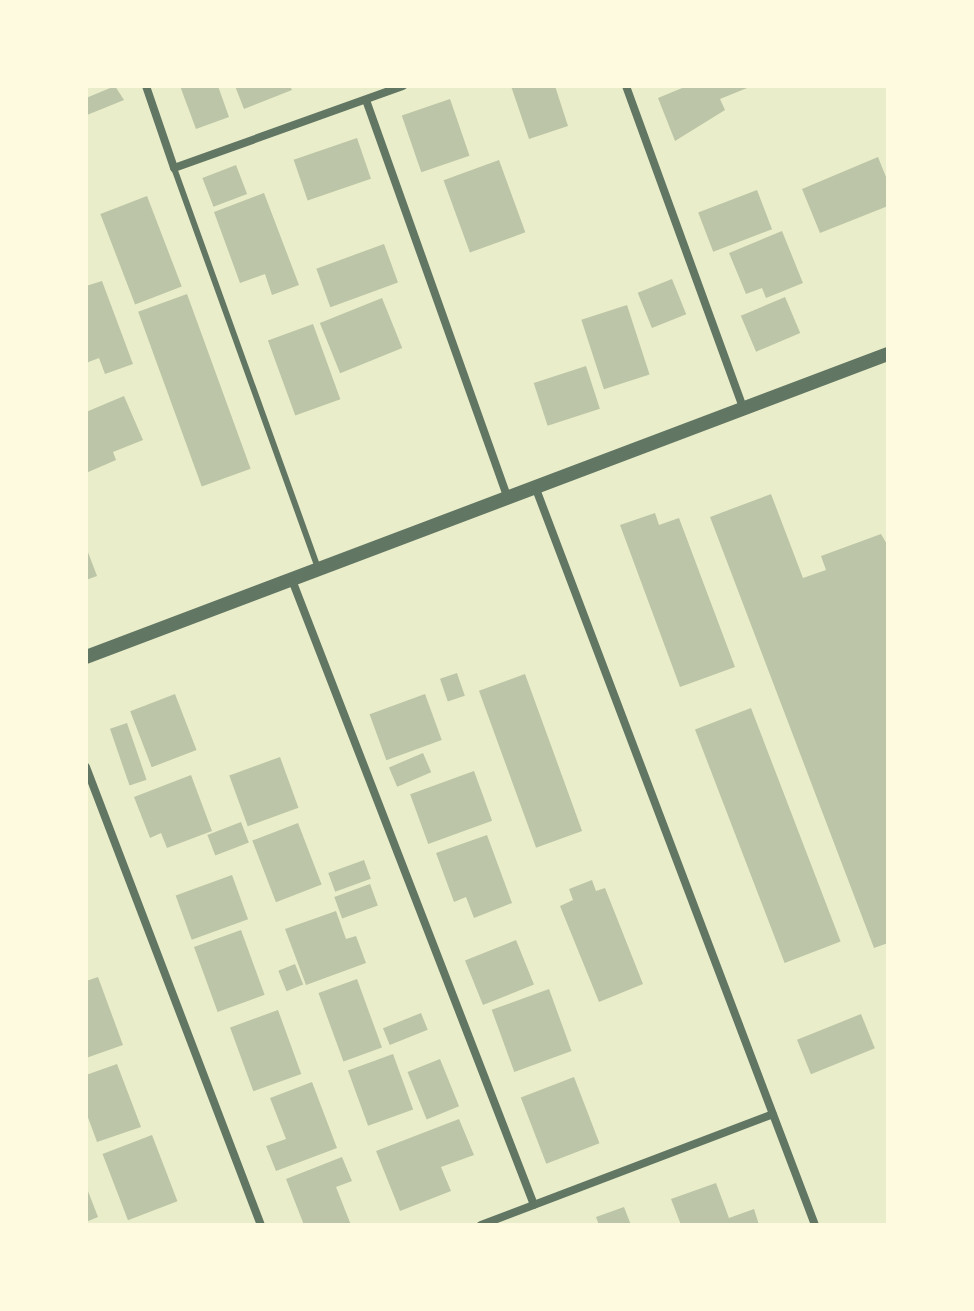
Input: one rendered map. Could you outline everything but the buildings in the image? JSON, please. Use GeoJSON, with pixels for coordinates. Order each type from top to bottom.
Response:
{"type":"FeatureCollection","features":[{"type":"Feature","properties":{"kind":"street"},"geometry":{"type":"LineString","coordinates":[[146,86],[174,168],[403,86]]}},
{"type":"Feature","properties":{"kind":"street"},"geometry":{"type":"LineString","coordinates":[[626,86],[745,410]]}},
{"type":"Feature","properties":{"kind":"street"},"geometry":{"type":"LineString","coordinates":[[366,100],[508,499]]}},
{"type":"Feature","properties":{"kind":"street"},"geometry":{"type":"LineString","coordinates":[[86,657],[888,354]]}},
{"type":"Feature","properties":{"kind":"street"},"geometry":{"type":"LineString","coordinates":[[536,489],[815,1225]]}},
{"type":"Feature","properties":{"kind":"street"},"geometry":{"type":"LineString","coordinates":[[292,580],[534,1205]]}},
{"type":"Feature","properties":{"kind":"street"},"geometry":{"type":"LineString","coordinates":[[86,767],[261,1225]]}},
{"type":"Feature","properties":{"kind":"street"},"geometry":{"type":"LineString","coordinates":[[481,1225],[773,1114]]}},
{"type":"Feature","properties":{"kind":"lane"},"geometry":{"type":"LineString","coordinates":[[174,168],[319,570]]}}]}
